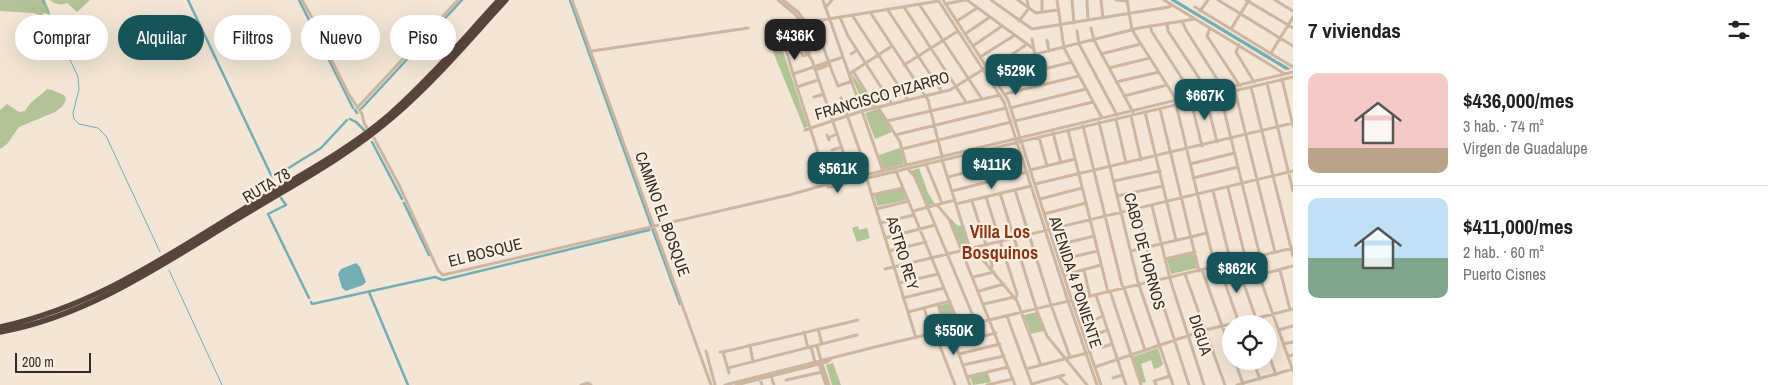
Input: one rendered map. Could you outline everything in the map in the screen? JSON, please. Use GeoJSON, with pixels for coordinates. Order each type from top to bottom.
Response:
{"type":"FeatureCollection","features":[{"type":"Feature","properties":{"kind":"highway","name":"RUTA 78"},"geometry":{"type":"LineString","coordinates":[[0,327],[55,312],[112,287],[344,149],[383,120],[414,91],[499,0]]}},
{"type":"Feature","properties":{"kind":"highway","name":"RUTA 78"},"geometry":{"type":"LineString","coordinates":[[0,332],[51,319],[107,295],[337,158],[376,132],[404,108],[506,0]]}},
{"type":"Feature","properties":{"kind":"street"},"geometry":{"type":"LineString","coordinates":[[302,0],[328,53],[362,114],[367,128]]}},
{"type":"Feature","properties":{"kind":"street"},"geometry":{"type":"LineString","coordinates":[[357,108],[458,0]]}},
{"type":"Feature","properties":{"kind":"street","name":"CAMINO EL BOSQUE"},"geometry":{"type":"LineString","coordinates":[[572,0],[712,385]]}},
{"type":"Feature","properties":{"kind":"street"},"geometry":{"type":"LineString","coordinates":[[778,0],[804,23]]}},
{"type":"Feature","properties":{"kind":"street"},"geometry":{"type":"LineString","coordinates":[[783,0],[798,12],[804,23]]}},
{"type":"Feature","properties":{"kind":"street"},"geometry":{"type":"LineString","coordinates":[[823,0],[843,57],[851,72],[887,121],[902,148],[907,167],[915,177],[976,324]]}},
{"type":"Feature","properties":{"kind":"street"},"geometry":{"type":"LineString","coordinates":[[825,8],[832,0]]}},
{"type":"Feature","properties":{"kind":"street"},"geometry":{"type":"LineString","coordinates":[[767,29],[904,6],[966,0],[1034,50]]}},
{"type":"Feature","properties":{"kind":"street"},"geometry":{"type":"LineString","coordinates":[[991,0],[1031,29],[1172,5]]}},
{"type":"Feature","properties":{"kind":"street"},"geometry":{"type":"LineString","coordinates":[[1018,0],[1036,13],[1057,10]]}},
{"type":"Feature","properties":{"kind":"street"},"geometry":{"type":"LineString","coordinates":[[1027,0],[1029,8]]}},
{"type":"Feature","properties":{"kind":"street"},"geometry":{"type":"LineString","coordinates":[[1042,0],[1042,12]]}},
{"type":"Feature","properties":{"kind":"street"},"geometry":{"type":"LineString","coordinates":[[1057,0],[1064,48],[1102,118]]}},
{"type":"Feature","properties":{"kind":"street"},"geometry":{"type":"LineString","coordinates":[[1072,0],[1074,23]]}},
{"type":"Feature","properties":{"kind":"street"},"geometry":{"type":"LineString","coordinates":[[1086,0],[1088,20]]}},
{"type":"Feature","properties":{"kind":"street"},"geometry":{"type":"LineString","coordinates":[[1101,0],[1102,18]]}},
{"type":"Feature","properties":{"kind":"street"},"geometry":{"type":"LineString","coordinates":[[1115,2],[1127,0],[1132,30],[1167,85],[1175,103],[1207,233],[1217,267],[1236,315]]}},
{"type":"Feature","properties":{"kind":"street"},"geometry":{"type":"LineString","coordinates":[[1164,0],[1290,76]]}},
{"type":"Feature","properties":{"kind":"street"},"geometry":{"type":"LineString","coordinates":[[1200,11],[1208,0]]}},
{"type":"Feature","properties":{"kind":"street"},"geometry":{"type":"LineString","coordinates":[[1218,0],[1293,46]]}},
{"type":"Feature","properties":{"kind":"street"},"geometry":{"type":"LineString","coordinates":[[1231,29],[1248,0],[1293,28]]}},
{"type":"Feature","properties":{"kind":"street"},"geometry":{"type":"LineString","coordinates":[[1275,0],[1293,11]]}},
{"type":"Feature","properties":{"kind":"street","name":"AVENIDA 4 PONIENTE"},"geometry":{"type":"LineString","coordinates":[[941,1],[957,21],[985,68],[996,81],[1008,108],[1097,385]]}},
{"type":"Feature","properties":{"kind":"street","name":"AVENIDA 4 PONIENTE"},"geometry":{"type":"LineString","coordinates":[[941,1],[958,31],[1002,94]]}},
{"type":"Feature","properties":{"kind":"street"},"geometry":{"type":"LineString","coordinates":[[920,4],[982,99]]}},
{"type":"Feature","properties":{"kind":"street"},"geometry":{"type":"LineString","coordinates":[[904,6],[967,102]]}},
{"type":"Feature","properties":{"kind":"street"},"geometry":{"type":"LineString","coordinates":[[957,21],[977,8]]}},
{"type":"Feature","properties":{"kind":"street"},"geometry":{"type":"LineString","coordinates":[[1019,21],[1029,8]]}},
{"type":"Feature","properties":{"kind":"street"},"geometry":{"type":"LineString","coordinates":[[1195,8],[1293,67]]}},
{"type":"Feature","properties":{"kind":"street"},"geometry":{"type":"LineString","coordinates":[[887,9],[942,92]]}},
{"type":"Feature","properties":{"kind":"street"},"geometry":{"type":"LineString","coordinates":[[870,12],[929,101],[942,158],[972,248],[1015,298],[1041,365]]}},
{"type":"Feature","properties":{"kind":"street"},"geometry":{"type":"LineString","coordinates":[[852,15],[908,100]]}},
{"type":"Feature","properties":{"kind":"street"},"geometry":{"type":"LineString","coordinates":[[840,17],[847,34],[892,104]]}},
{"type":"Feature","properties":{"kind":"street"},"geometry":{"type":"LineString","coordinates":[[965,34],[990,17]]}},
{"type":"Feature","properties":{"kind":"street"},"geometry":{"type":"LineString","coordinates":[[1271,54],[1293,17]]}},
{"type":"Feature","properties":{"kind":"street","name":"FRANCISCO PIZARRO"},"geometry":{"type":"LineString","coordinates":[[806,130],[862,111],[942,92],[956,87],[985,68],[1000,63],[1132,30],[1195,19]]}},
{"type":"Feature","properties":{"kind":"street"},"geometry":{"type":"LineString","coordinates":[[814,21],[838,86],[852,81]]}},
{"type":"Feature","properties":{"kind":"street"},"geometry":{"type":"LineString","coordinates":[[1182,21],[1224,90]]}},
{"type":"Feature","properties":{"kind":"street"},"geometry":{"type":"LineString","coordinates":[[1166,24],[1168,31],[1209,93]]}},
{"type":"Feature","properties":{"kind":"street"},"geometry":{"type":"LineString","coordinates":[[786,26],[803,47],[801,49],[802,55],[808,54]]}},
{"type":"Feature","properties":{"kind":"street"},"geometry":{"type":"LineString","coordinates":[[973,46],[1002,26]]}},
{"type":"Feature","properties":{"kind":"street"},"geometry":{"type":"LineString","coordinates":[[1150,26],[1194,97]]}},
{"type":"Feature","properties":{"kind":"street"},"geometry":{"type":"LineString","coordinates":[[778,27],[828,187],[1102,118],[1116,117]]}},
{"type":"Feature","properties":{"kind":"street"},"geometry":{"type":"LineString","coordinates":[[592,51],[748,28]]}},
{"type":"Feature","properties":{"kind":"street"},"geometry":{"type":"LineString","coordinates":[[1091,28],[1094,40],[1132,114],[1141,160]]}},
{"type":"Feature","properties":{"kind":"street"},"geometry":{"type":"LineString","coordinates":[[1210,28],[1207,37],[1240,86]]}},
{"type":"Feature","properties":{"kind":"street"},"geometry":{"type":"LineString","coordinates":[[904,65],[958,31]]}},
{"type":"Feature","properties":{"kind":"street"},"geometry":{"type":"LineString","coordinates":[[1077,31],[1079,44],[1116,117],[1126,163]]}},
{"type":"Feature","properties":{"kind":"street"},"geometry":{"type":"LineString","coordinates":[[980,57],[1015,36]]}},
{"type":"Feature","properties":{"kind":"street"},"geometry":{"type":"LineString","coordinates":[[1032,38],[1035,55]]}},
{"type":"Feature","properties":{"kind":"street"},"geometry":{"type":"LineString","coordinates":[[799,42],[807,40],[810,50],[808,54],[824,94],[852,178]]}},
{"type":"Feature","properties":{"kind":"street"},"geometry":{"type":"LineString","coordinates":[[1047,40],[1049,51]]}},
{"type":"Feature","properties":{"kind":"street"},"geometry":{"type":"LineString","coordinates":[[1000,63],[1027,44]]}},
{"type":"Feature","properties":{"kind":"street"},"geometry":{"type":"LineString","coordinates":[[1101,54],[1141,44]]}},
{"type":"Feature","properties":{"kind":"street"},"geometry":{"type":"LineString","coordinates":[[1238,45],[1236,52],[1254,82]]}},
{"type":"Feature","properties":{"kind":"street"},"geometry":{"type":"LineString","coordinates":[[851,72],[892,46]]}},
{"type":"Feature","properties":{"kind":"street"},"geometry":{"type":"LineString","coordinates":[[851,54],[857,50]]}},
{"type":"Feature","properties":{"kind":"street"},"geometry":{"type":"LineString","coordinates":[[793,74],[815,69],[843,57]]}},
{"type":"Feature","properties":{"kind":"street"},"geometry":{"type":"LineString","coordinates":[[1109,68],[1150,58]]}},
{"type":"Feature","properties":{"kind":"street"},"geometry":{"type":"LineString","coordinates":[[996,81],[1072,62]]}},
{"type":"Feature","properties":{"kind":"street"},"geometry":{"type":"LineString","coordinates":[[851,72],[852,81],[883,172]]}},
{"type":"Feature","properties":{"kind":"street"},"geometry":{"type":"LineString","coordinates":[[1116,82],[1159,72]]}},
{"type":"Feature","properties":{"kind":"street"},"geometry":{"type":"LineString","coordinates":[[1019,140],[1039,137],[1116,117],[1160,109],[1175,103],[1235,91],[1282,79],[1290,76],[1293,72]]}},
{"type":"Feature","properties":{"kind":"street"},"geometry":{"type":"LineString","coordinates":[[887,121],[1079,76]]}},
{"type":"Feature","properties":{"kind":"street"},"geometry":{"type":"LineString","coordinates":[[1132,114],[1254,82],[1290,76]]}},
{"type":"Feature","properties":{"kind":"street"},"geometry":{"type":"LineString","coordinates":[[913,211],[942,203],[986,197],[1093,170],[1293,124],[1282,79]]}},
{"type":"Feature","properties":{"kind":"street"},"geometry":{"type":"LineString","coordinates":[[797,87],[818,80]]}},
{"type":"Feature","properties":{"kind":"street"},"geometry":{"type":"LineString","coordinates":[[1267,83],[1277,127],[1291,172],[1293,191]]}},
{"type":"Feature","properties":{"kind":"street"},"geometry":{"type":"LineString","coordinates":[[1124,96],[1167,85]]}},
{"type":"Feature","properties":{"kind":"street"},"geometry":{"type":"LineString","coordinates":[[1251,87],[1293,256]]}},
{"type":"Feature","properties":{"kind":"street"},"geometry":{"type":"LineString","coordinates":[[895,135],[1086,89]]}},
{"type":"Feature","properties":{"kind":"street"},"geometry":{"type":"LineString","coordinates":[[1235,91],[1275,252]]}},
{"type":"Feature","properties":{"kind":"street"},"geometry":{"type":"LineString","coordinates":[[814,97],[824,94]]}},
{"type":"Feature","properties":{"kind":"street"},"geometry":{"type":"LineString","coordinates":[[1220,94],[1260,256]]}},
{"type":"Feature","properties":{"kind":"street","name":"ASTRO REY"},"geometry":{"type":"LineString","coordinates":[[841,98],[916,338]]}},
{"type":"Feature","properties":{"kind":"street"},"geometry":{"type":"LineString","coordinates":[[1206,98],[1217,142]]}},
{"type":"Feature","properties":{"kind":"street"},"geometry":{"type":"LineString","coordinates":[[1191,101],[1202,146]]}},
{"type":"Feature","properties":{"kind":"street"},"geometry":{"type":"LineString","coordinates":[[902,148],[1093,102]]}},
{"type":"Feature","properties":{"kind":"street"},"geometry":{"type":"LineString","coordinates":[[819,110],[828,107]]}},
{"type":"Feature","properties":{"kind":"street"},"geometry":{"type":"LineString","coordinates":[[1095,367],[1222,326],[1194,252],[1160,109]]}},
{"type":"Feature","properties":{"kind":"street"},"geometry":{"type":"LineString","coordinates":[[1145,112],[1176,240]]}},
{"type":"Feature","properties":{"kind":"street","name":"CABO DE HORNOS"},"geometry":{"type":"LineString","coordinates":[[1099,122],[1140,284],[1173,385]]}},
{"type":"Feature","properties":{"kind":"street"},"geometry":{"type":"LineString","coordinates":[[1082,126],[1124,288],[1145,350]]}},
{"type":"Feature","properties":{"kind":"street"},"geometry":{"type":"LineString","coordinates":[[1068,130],[1101,265],[1141,385]]}},
{"type":"Feature","properties":{"kind":"street"},"geometry":{"type":"LineString","coordinates":[[1054,133],[1061,163]]}},
{"type":"Feature","properties":{"kind":"street"},"geometry":{"type":"LineString","coordinates":[[828,138],[837,134]]}},
{"type":"Feature","properties":{"kind":"street"},"geometry":{"type":"LineString","coordinates":[[1039,137],[1047,166]]}},
{"type":"Feature","properties":{"kind":"street","name":"EL BOSQUE"},"geometry":{"type":"LineString","coordinates":[[374,138],[400,187],[438,270],[443,275],[654,226]]}},
{"type":"Feature","properties":{"kind":"street","name":"AVENIDA 4 PONIENTE"},"geometry":{"type":"LineString","coordinates":[[1019,140],[1022,158],[1029,171]]}},
{"type":"Feature","properties":{"kind":"street"},"geometry":{"type":"LineString","coordinates":[[832,150],[842,147]]}},
{"type":"Feature","properties":{"kind":"street"},"geometry":{"type":"LineString","coordinates":[[1190,164],[1235,153]]}},
{"type":"Feature","properties":{"kind":"street"},"geometry":{"type":"LineString","coordinates":[[883,172],[926,164],[942,158]]}},
{"type":"Feature","properties":{"kind":"street"},"geometry":{"type":"LineString","coordinates":[[948,177],[1022,158]]}},
{"type":"Feature","properties":{"kind":"street"},"geometry":{"type":"LineString","coordinates":[[836,162],[846,159]]}},
{"type":"Feature","properties":{"kind":"street"},"geometry":{"type":"LineString","coordinates":[[952,190],[1075,159]]}},
{"type":"Feature","properties":{"kind":"street"},"geometry":{"type":"LineString","coordinates":[[926,164],[942,203]]}},
{"type":"Feature","properties":{"kind":"street"},"geometry":{"type":"LineString","coordinates":[[1193,178],[1238,167]]}},
{"type":"Feature","properties":{"kind":"street"},"geometry":{"type":"LineString","coordinates":[[896,171],[960,327]]}},
{"type":"Feature","properties":{"kind":"street"},"geometry":{"type":"LineString","coordinates":[[1114,181],[1160,171]]}},
{"type":"Feature","properties":{"kind":"street"},"geometry":{"type":"LineString","coordinates":[[885,269],[1291,172]]}},
{"type":"Feature","properties":{"kind":"street"},"geometry":{"type":"LineString","coordinates":[[654,226],[866,176]]}},
{"type":"Feature","properties":{"kind":"street","name":"AVENIDA 4 PONIENTE"},"geometry":{"type":"LineString","coordinates":[[1033,185],[1040,199],[1047,230],[1064,275],[1070,301],[1101,385]]}},
{"type":"Feature","properties":{"kind":"street"},"geometry":{"type":"LineString","coordinates":[[1117,196],[1163,186]]}},
{"type":"Feature","properties":{"kind":"street"},"geometry":{"type":"LineString","coordinates":[[872,195],[903,188]]}},
{"type":"Feature","properties":{"kind":"street"},"geometry":{"type":"LineString","coordinates":[[1040,199],[1082,188]]}},
{"type":"Feature","properties":{"kind":"street"},"geometry":{"type":"LineString","coordinates":[[1228,188],[1246,260]]}},
{"type":"Feature","properties":{"kind":"street"},"geometry":{"type":"LineString","coordinates":[[1015,190],[1051,306],[1070,357]]}},
{"type":"Feature","properties":{"kind":"street"},"geometry":{"type":"LineString","coordinates":[[1213,191],[1231,263]]}},
{"type":"Feature","properties":{"kind":"street"},"geometry":{"type":"LineString","coordinates":[[1000,193],[1036,309],[1047,336],[1087,385]]}},
{"type":"Feature","properties":{"kind":"street"},"geometry":{"type":"LineString","coordinates":[[986,197],[1017,294],[1015,298]]}},
{"type":"Feature","properties":{"kind":"street"},"geometry":{"type":"LineString","coordinates":[[972,200],[986,245]]}},
{"type":"Feature","properties":{"kind":"street"},"geometry":{"type":"LineString","coordinates":[[876,209],[909,201]]}},
{"type":"Feature","properties":{"kind":"street"},"geometry":{"type":"LineString","coordinates":[[1044,214],[1086,203]]}},
{"type":"Feature","properties":{"kind":"street"},"geometry":{"type":"LineString","coordinates":[[937,205],[949,219],[991,320],[1015,385]]}},
{"type":"Feature","properties":{"kind":"street","name":"DIGUA"},"geometry":{"type":"LineString","coordinates":[[1152,206],[1170,277],[1204,385]]}},
{"type":"Feature","properties":{"kind":"street"},"geometry":{"type":"LineString","coordinates":[[1138,209],[1155,280],[1189,385]]}},
{"type":"Feature","properties":{"kind":"street"},"geometry":{"type":"LineString","coordinates":[[880,223],[914,215]]}},
{"type":"Feature","properties":{"kind":"street"},"geometry":{"type":"LineString","coordinates":[[885,238],[935,225]]}},
{"type":"Feature","properties":{"kind":"street"},"geometry":{"type":"LineString","coordinates":[[1131,251],[1207,233]]}},
{"type":"Feature","properties":{"kind":"street"},"geometry":{"type":"LineString","coordinates":[[1054,246],[1094,236]]}},
{"type":"Feature","properties":{"kind":"street"},"geometry":{"type":"LineString","coordinates":[[889,251],[926,242]]}},
{"type":"Feature","properties":{"kind":"street"},"geometry":{"type":"LineString","coordinates":[[736,385],[828,362],[832,358],[1292,248]]}},
{"type":"Feature","properties":{"kind":"street"},"geometry":{"type":"LineString","coordinates":[[1059,260],[1098,251]]}},
{"type":"Feature","properties":{"kind":"street"},"geometry":{"type":"LineString","coordinates":[[1165,259],[1194,252]]}},
{"type":"Feature","properties":{"kind":"street"},"geometry":{"type":"LineString","coordinates":[[990,258],[992,270]]}},
{"type":"Feature","properties":{"kind":"street"},"geometry":{"type":"LineString","coordinates":[[1237,385],[1293,370],[1253,258]]}},
{"type":"Feature","properties":{"kind":"street"},"geometry":{"type":"LineString","coordinates":[[1236,262],[1255,315]]}},
{"type":"Feature","properties":{"kind":"street"},"geometry":{"type":"LineString","coordinates":[[1064,275],[1101,265]]}},
{"type":"Feature","properties":{"kind":"street"},"geometry":{"type":"LineString","coordinates":[[1259,275],[1293,266]]}},
{"type":"Feature","properties":{"kind":"street"},"geometry":{"type":"LineString","coordinates":[[973,278],[992,270]]}},
{"type":"Feature","properties":{"kind":"street"},"geometry":{"type":"LineString","coordinates":[[1084,270],[1090,296]]}},
{"type":"Feature","properties":{"kind":"street"},"geometry":{"type":"LineString","coordinates":[[1269,315],[1291,310],[1280,270]]}},
{"type":"Feature","properties":{"kind":"street"},"geometry":{"type":"LineString","coordinates":[[899,283],[938,274]]}},
{"type":"Feature","properties":{"kind":"street"},"geometry":{"type":"LineString","coordinates":[[1185,274],[1224,385]]}},
{"type":"Feature","properties":{"kind":"street"},"geometry":{"type":"LineString","coordinates":[[979,290],[1004,284]]}},
{"type":"Feature","properties":{"kind":"street"},"geometry":{"type":"LineString","coordinates":[[903,298],[944,288]]}},
{"type":"Feature","properties":{"kind":"street"},"geometry":{"type":"LineString","coordinates":[[1096,295],[1126,385]]}},
{"type":"Feature","properties":{"kind":"street"},"geometry":{"type":"LineString","coordinates":[[984,304],[1015,298]]}},
{"type":"Feature","properties":{"kind":"street"},"geometry":{"type":"LineString","coordinates":[[908,312],[950,301]]}},
{"type":"Feature","properties":{"kind":"street"},"geometry":{"type":"LineString","coordinates":[[938,304],[970,385]]}},
{"type":"Feature","properties":{"kind":"street"},"geometry":{"type":"LineString","coordinates":[[924,308],[955,385]]}},
{"type":"Feature","properties":{"kind":"street"},"geometry":{"type":"LineString","coordinates":[[1007,316],[1032,385],[1064,375]]}},
{"type":"Feature","properties":{"kind":"street"},"geometry":{"type":"LineString","coordinates":[[1094,320],[1103,316]]}},
{"type":"Feature","properties":{"kind":"street"},"geometry":{"type":"LineString","coordinates":[[729,373],[722,352],[858,320]]}},
{"type":"Feature","properties":{"kind":"street"},"geometry":{"type":"LineString","coordinates":[[1278,330],[1293,326]]}},
{"type":"Feature","properties":{"kind":"street"},"geometry":{"type":"LineString","coordinates":[[818,329],[822,344]]}},
{"type":"Feature","properties":{"kind":"street"},"geometry":{"type":"LineString","coordinates":[[1099,333],[1108,330]]}},
{"type":"Feature","properties":{"kind":"street"},"geometry":{"type":"LineString","coordinates":[[804,332],[815,362]]}},
{"type":"Feature","properties":{"kind":"street"},"geometry":{"type":"LineString","coordinates":[[955,343],[996,333]]}},
{"type":"Feature","properties":{"kind":"street"},"geometry":{"type":"LineString","coordinates":[[728,368],[857,335]]}},
{"type":"Feature","properties":{"kind":"street"},"geometry":{"type":"LineString","coordinates":[[1284,344],[1293,342]]}},
{"type":"Feature","properties":{"kind":"street"},"geometry":{"type":"LineString","coordinates":[[959,354],[1000,344]]}},
{"type":"Feature","properties":{"kind":"street"},"geometry":{"type":"LineString","coordinates":[[1103,347],[1112,344]]}},
{"type":"Feature","properties":{"kind":"street"},"geometry":{"type":"LineString","coordinates":[[750,345],[753,362]]}},
{"type":"Feature","properties":{"kind":"street"},"geometry":{"type":"LineString","coordinates":[[817,346],[828,385]]}},
{"type":"Feature","properties":{"kind":"street"},"geometry":{"type":"LineString","coordinates":[[706,351],[716,385]]}},
{"type":"Feature","properties":{"kind":"street"},"geometry":{"type":"LineString","coordinates":[[1026,369],[1086,352]]}},
{"type":"Feature","properties":{"kind":"street"},"geometry":{"type":"LineString","coordinates":[[1288,356],[1292,354]]}},
{"type":"Feature","properties":{"kind":"street"},"geometry":{"type":"LineString","coordinates":[[963,365],[1004,356]]}},
{"type":"Feature","properties":{"kind":"street"},"geometry":{"type":"LineString","coordinates":[[725,385],[815,362],[821,363]]}},
{"type":"Feature","properties":{"kind":"street"},"geometry":{"type":"LineString","coordinates":[[821,363],[822,372],[828,385]]}},
{"type":"Feature","properties":{"kind":"street"},"geometry":{"type":"LineString","coordinates":[[967,377],[1008,367]]}},
{"type":"Feature","properties":{"kind":"street"},"geometry":{"type":"LineString","coordinates":[[1238,370],[1243,384]]}},
{"type":"Feature","properties":{"kind":"street"},"geometry":{"type":"LineString","coordinates":[[1256,370],[1260,379]]}},
{"type":"Feature","properties":{"kind":"street"},"geometry":{"type":"LineString","coordinates":[[1274,370],[1276,375]]}},
{"type":"Feature","properties":{"kind":"street"},"geometry":{"type":"LineString","coordinates":[[792,371],[794,379]]}},
{"type":"Feature","properties":{"kind":"street"},"geometry":{"type":"LineString","coordinates":[[786,380],[822,372]]}},
{"type":"Feature","properties":{"kind":"street"},"geometry":{"type":"LineString","coordinates":[[1113,378],[1122,375]]}},
{"type":"Feature","properties":{"kind":"street"},"geometry":{"type":"LineString","coordinates":[[771,376],[774,385]]}},
{"type":"Feature","properties":{"kind":"street"},"geometry":{"type":"LineString","coordinates":[[1156,385],[1154,381],[1170,376]]}},
{"type":"Feature","properties":{"kind":"street"},"geometry":{"type":"LineString","coordinates":[[1059,377],[1067,385]]}},
{"type":"Feature","properties":{"kind":"street"},"geometry":{"type":"LineString","coordinates":[[760,379],[762,385]]}},
{"type":"Feature","properties":{"kind":"street"},"geometry":{"type":"LineString","coordinates":[[987,385],[1013,379]]}},
{"type":"Feature","properties":{"kind":"street"},"geometry":{"type":"LineString","coordinates":[[580,385],[589,384]]}},
{"type":"Feature","properties":{"kind":"green space"},"geometry":{"type":"Polygon","coordinates":[[[0,0],[45,0],[50,12],[40,15],[0,11],[0,0]]]}},
{"type":"Feature","properties":{"kind":"green space"},"geometry":{"type":"Polygon","coordinates":[[[50,0],[90,0],[77,12],[67,3],[58,4],[50,0]]]}},
{"type":"Feature","properties":{"kind":"green space"},"geometry":{"type":"Polygon","coordinates":[[[776,30],[808,127],[804,128],[765,32],[776,30]]]}},
{"type":"Feature","properties":{"kind":"green space"},"geometry":{"type":"Polygon","coordinates":[[[852,74],[874,106],[864,108],[852,74]]]}},
{"type":"Feature","properties":{"kind":"green space"},"geometry":{"type":"Polygon","coordinates":[[[47,89],[64,95],[66,99],[63,106],[55,112],[19,127],[7,144],[0,149],[0,110],[7,104],[19,112],[25,111],[47,89]]]}},
{"type":"Feature","properties":{"kind":"green space"},"geometry":{"type":"Polygon","coordinates":[[[878,109],[892,132],[875,139],[865,113],[878,109]]]}},
{"type":"Feature","properties":{"kind":"green space"},"geometry":{"type":"Polygon","coordinates":[[[900,148],[904,164],[884,169],[879,155],[900,148]]]}},
{"type":"Feature","properties":{"kind":"green space"},"geometry":{"type":"Polygon","coordinates":[[[919,168],[928,193],[935,204],[928,205],[910,171],[919,168]]]}},
{"type":"Feature","properties":{"kind":"green space"},"geometry":{"type":"Polygon","coordinates":[[[902,189],[906,200],[878,206],[874,195],[902,189]]]}},
{"type":"Feature","properties":{"kind":"green space"},"geometry":{"type":"Polygon","coordinates":[[[949,217],[958,226],[962,225],[968,246],[962,248],[949,217]]]}},
{"type":"Feature","properties":{"kind":"green space"},"geometry":{"type":"Polygon","coordinates":[[[858,226],[859,230],[867,228],[870,238],[857,242],[852,228],[858,226]]]}},
{"type":"Feature","properties":{"kind":"green space"},"geometry":{"type":"Polygon","coordinates":[[[1193,253],[1197,268],[1171,274],[1167,260],[1193,253]]]}},
{"type":"Feature","properties":{"kind":"green space"},"geometry":{"type":"Polygon","coordinates":[[[949,303],[959,325],[946,327],[939,306],[949,303]]]}},
{"type":"Feature","properties":{"kind":"green space"},"geometry":{"type":"Polygon","coordinates":[[[1037,312],[1044,331],[1031,334],[1024,315],[1037,312]]]}},
{"type":"Feature","properties":{"kind":"green space"},"geometry":{"type":"Polygon","coordinates":[[[1158,348],[1163,364],[1154,369],[1151,360],[1141,364],[1146,382],[1141,383],[1132,357],[1158,348]]]}},
{"type":"Feature","properties":{"kind":"green space"},"geometry":{"type":"Polygon","coordinates":[[[833,363],[841,385],[832,385],[826,365],[833,363]]]}},
{"type":"Feature","properties":{"kind":"green space"},"geometry":{"type":"Polygon","coordinates":[[[988,373],[991,382],[973,385],[970,377],[988,373]]]}},
{"type":"Feature","properties":{"kind":"water"},"geometry":{"type":"Polygon","coordinates":[[[1170,0],[1176,0],[1291,69],[1286,70],[1170,0]]]}},
{"type":"Feature","properties":{"kind":"water"},"geometry":{"type":"Polygon","coordinates":[[[356,263],[360,267],[366,282],[363,285],[346,291],[342,288],[338,274],[341,269],[356,263]]]}},
{"type":"Feature","properties":{"kind":"waterway"},"geometry":{"type":"LineString","coordinates":[[188,0],[271,175],[274,177],[321,148],[347,120]]}},
{"type":"Feature","properties":{"kind":"waterway"},"geometry":{"type":"LineString","coordinates":[[299,0],[353,108]]}},
{"type":"Feature","properties":{"kind":"waterway"},"geometry":{"type":"LineString","coordinates":[[361,109],[462,0]]}},
{"type":"Feature","properties":{"kind":"waterway"},"geometry":{"type":"LineString","coordinates":[[570,0],[651,225]]}},
{"type":"Feature","properties":{"kind":"waterway"},"geometry":{"type":"LineString","coordinates":[[44,3],[78,77],[79,89],[73,113],[74,119],[79,124],[98,128],[106,136],[160,252]]}},
{"type":"Feature","properties":{"kind":"waterway"},"geometry":{"type":"LineString","coordinates":[[350,119],[364,130]]}},
{"type":"Feature","properties":{"kind":"waterway"},"geometry":{"type":"LineString","coordinates":[[372,142],[402,199]]}},
{"type":"Feature","properties":{"kind":"waterway"},"geometry":{"type":"LineString","coordinates":[[281,198],[286,205],[268,214],[309,298]]}},
{"type":"Feature","properties":{"kind":"waterway"},"geometry":{"type":"LineString","coordinates":[[404,203],[429,255]]}},
{"type":"Feature","properties":{"kind":"waterway"},"geometry":{"type":"LineString","coordinates":[[652,228],[680,304]]}},
{"type":"Feature","properties":{"kind":"waterway"},"geometry":{"type":"LineString","coordinates":[[311,302],[312,304],[435,277],[443,280],[649,230]]}},
{"type":"Feature","properties":{"kind":"waterway"},"geometry":{"type":"LineString","coordinates":[[169,270],[222,385]]}},
{"type":"Feature","properties":{"kind":"waterway"},"geometry":{"type":"LineString","coordinates":[[369,292],[408,385]]}},
{"type":"Feature","properties":{"kind":"district","name":"Villa Los Bosquinos"},"geometry":{"type":"Point","coordinates":[1000,242]}}]}
